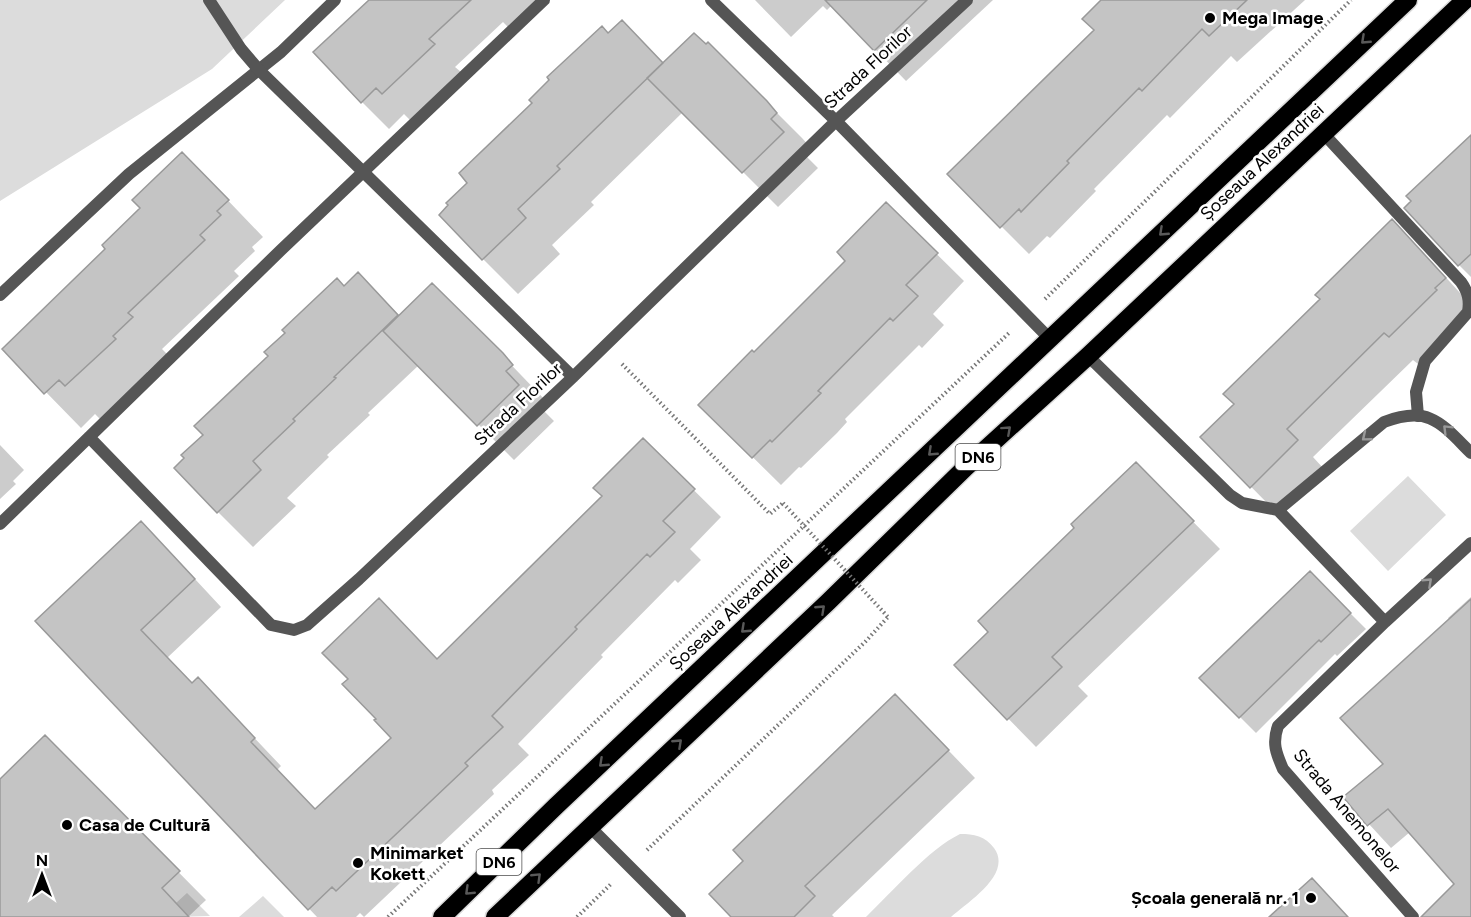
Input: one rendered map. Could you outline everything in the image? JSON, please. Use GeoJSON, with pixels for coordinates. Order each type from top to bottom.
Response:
{"type":"FeatureCollection","features":[{"type":"Feature","properties":{"kind":"highway","name":"Șoseaua Alexandriei"},"geometry":{"type":"LineString","coordinates":[[442,917],[1408,0]]}},
{"type":"Feature","properties":{"kind":"highway","name":"Șoseaua Alexandriei"},"geometry":{"type":"LineString","coordinates":[[495,917],[828,602],[966,467],[1088,356],[1465,0]]}},
{"type":"Feature","properties":{"kind":"street"},"geometry":{"type":"LineString","coordinates":[[209,0],[241,49],[259,70],[573,377]]}},
{"type":"Feature","properties":{"kind":"street"},"geometry":{"type":"LineString","coordinates":[[0,296],[129,174],[281,52],[335,0]]}},
{"type":"Feature","properties":{"kind":"street"},"geometry":{"type":"LineString","coordinates":[[0,525],[362,172],[544,0]]}},
{"type":"Feature","properties":{"kind":"street"},"geometry":{"type":"LineString","coordinates":[[711,0],[836,121],[1050,339]]}},
{"type":"Feature","properties":{"kind":"street","name":"Strada Florilor"},"geometry":{"type":"LineString","coordinates":[[89,437],[271,625],[294,630],[307,625],[359,579],[605,347],[836,121],[967,0]]}},
{"type":"Feature","properties":{"kind":"street"},"geometry":{"type":"LineString","coordinates":[[1323,133],[1461,282],[1467,292],[1468,312],[1425,361],[1416,392],[1418,416]]}},
{"type":"Feature","properties":{"kind":"street"},"geometry":{"type":"LineString","coordinates":[[1088,356],[1230,495],[1242,503],[1278,510],[1385,622]]}},
{"type":"Feature","properties":{"kind":"street"},"geometry":{"type":"LineString","coordinates":[[1278,510],[1384,422],[1402,415],[1439,421],[1471,453]]}},
{"type":"Feature","properties":{"kind":"street","name":"Strada Anemonelor"},"geometry":{"type":"LineString","coordinates":[[1413,917],[1283,770],[1274,747],[1274,736],[1278,726],[1385,622],[1471,543]]}},
{"type":"Feature","properties":{"kind":"street"},"geometry":{"type":"LineString","coordinates":[[590,826],[680,917]]}},
{"type":"Feature","properties":{"kind":"path"},"geometry":{"type":"LineString","coordinates":[[388,917],[1028,315],[1351,0]]}},
{"type":"Feature","properties":{"kind":"path"},"geometry":{"type":"LineString","coordinates":[[577,917],[866,641],[888,617],[783,503],[770,514],[605,347]]}},
{"type":"Feature","properties":{"kind":"shaded area"},"geometry":{"type":"Polygon","coordinates":[[[0,0],[285,0],[212,69],[0,201],[0,0]]]}},
{"type":"Feature","properties":{"kind":"shaded area"},"geometry":{"type":"Polygon","coordinates":[[[1408,476],[1446,515],[1388,571],[1350,531],[1408,476]]]}},
{"type":"Feature","properties":{"kind":"shaded area"},"geometry":{"type":"Polygon","coordinates":[[[960,834],[983,838],[994,848],[998,858],[998,868],[993,877],[977,895],[951,917],[866,917],[923,860],[960,834]]]}},
{"type":"Feature","properties":{"kind":"shaded area"},"geometry":{"type":"Polygon","coordinates":[[[187,893],[210,916],[173,917],[176,903],[187,893]]]}},
{"type":"Feature","properties":{"kind":"shaded area"},"geometry":{"type":"Polygon","coordinates":[[[263,896],[284,917],[239,917],[263,896]]]}},
{"type":"Feature","properties":{"kind":"building"},"geometry":{"type":"Polygon","coordinates":[[[369,0],[471,0],[429,39],[435,44],[382,94],[376,88],[361,103],[313,52],[369,0]]]}},
{"type":"Feature","properties":{"kind":"building"},"geometry":{"type":"Polygon","coordinates":[[[825,0],[927,0],[874,51],[825,0]]]}},
{"type":"Feature","properties":{"kind":"building"},"geometry":{"type":"Polygon","coordinates":[[[1101,0],[1247,0],[1209,36],[1202,29],[1142,91],[1139,88],[1067,161],[1069,163],[1021,212],[1019,209],[1000,228],[947,174],[1094,30],[1082,19],[1101,0]]]}},
{"type":"Feature","properties":{"kind":"building"},"geometry":{"type":"Polygon","coordinates":[[[622,20],[663,63],[557,166],[560,169],[518,209],[526,218],[482,260],[439,215],[448,205],[446,203],[467,183],[459,173],[532,103],[529,100],[549,80],[547,77],[602,26],[608,33],[622,20]]]}},
{"type":"Feature","properties":{"kind":"building"},"geometry":{"type":"Polygon","coordinates":[[[694,33],[706,44],[708,42],[767,101],[777,113],[771,119],[784,132],[742,173],[647,78],[694,33]]]}},
{"type":"Feature","properties":{"kind":"building"},"geometry":{"type":"Polygon","coordinates":[[[1471,135],[1471,254],[1458,266],[1404,208],[1411,201],[1406,196],[1471,135]]]}},
{"type":"Feature","properties":{"kind":"building"},"geometry":{"type":"Polygon","coordinates":[[[182,152],[229,200],[217,211],[221,215],[200,235],[205,240],[128,313],[133,317],[113,336],[116,339],[65,386],[59,380],[44,394],[2,349],[105,249],[102,245],[140,208],[132,200],[182,152]]]}},
{"type":"Feature","properties":{"kind":"building"},"geometry":{"type":"Polygon","coordinates":[[[886,202],[938,253],[906,285],[918,296],[893,321],[890,318],[818,391],[821,393],[772,442],[770,440],[752,458],[698,405],[845,261],[837,252],[886,202]]]}},
{"type":"Feature","properties":{"kind":"building"},"geometry":{"type":"Polygon","coordinates":[[[1392,219],[1446,278],[1435,288],[1437,290],[1389,337],[1384,333],[1287,429],[1298,440],[1250,488],[1200,437],[1234,404],[1223,394],[1320,299],[1315,295],[1392,219]]]}},
{"type":"Feature","properties":{"kind":"building"},"geometry":{"type":"Polygon","coordinates":[[[358,272],[398,315],[253,461],[261,470],[217,513],[174,468],[184,458],[181,455],[203,435],[194,426],[268,356],[264,352],[285,333],[282,330],[337,278],[344,286],[358,272]]]}},
{"type":"Feature","properties":{"kind":"building"},"geometry":{"type":"Polygon","coordinates":[[[432,283],[513,365],[506,371],[519,385],[477,426],[383,331],[432,283]]]}},
{"type":"Feature","properties":{"kind":"building"},"geometry":{"type":"Polygon","coordinates":[[[643,438],[695,489],[663,521],[675,532],[650,557],[647,554],[492,716],[503,727],[465,763],[468,766],[336,891],[332,887],[308,910],[35,621],[141,521],[195,579],[141,630],[192,683],[198,677],[255,738],[251,742],[315,809],[391,738],[342,684],[348,679],[322,653],[379,598],[437,659],[602,496],[593,488],[643,438]]]}},
{"type":"Feature","properties":{"kind":"building"},"geometry":{"type":"Polygon","coordinates":[[[1136,462],[1194,521],[1052,657],[1062,667],[1007,720],[954,665],[988,632],[978,621],[1074,528],[1071,524],[1136,462]]]}},
{"type":"Feature","properties":{"kind":"building"},"geometry":{"type":"Polygon","coordinates":[[[1310,571],[1351,613],[1321,642],[1319,640],[1239,718],[1199,678],[1310,571]]]}},
{"type":"Feature","properties":{"kind":"building"},"geometry":{"type":"Polygon","coordinates":[[[1471,599],[1471,917],[1421,917],[1454,884],[1388,809],[1367,826],[1343,797],[1383,764],[1340,718],[1471,599]]]}},
{"type":"Feature","properties":{"kind":"building"},"geometry":{"type":"Polygon","coordinates":[[[895,694],[949,750],[805,886],[815,896],[794,917],[731,917],[709,894],[743,861],[733,850],[895,694]]]}},
{"type":"Feature","properties":{"kind":"building","name":"Casa de Cultură"},"geometry":{"type":"Polygon","coordinates":[[[45,735],[180,871],[162,888],[189,917],[0,917],[0,779],[45,735]]]}},
{"type":"Feature","properties":{"kind":"building","name":"Școala generală nr. 1"},"geometry":{"type":"Polygon","coordinates":[[[1312,878],[1348,917],[1269,917],[1312,878]]]}},
{"type":"Feature","properties":{"kind":"place","name":"Mega Image"},"geometry":{"type":"Point","coordinates":[1210,18]}},
{"type":"Feature","properties":{"kind":"place","name":"Casa de Cultură"},"geometry":{"type":"Point","coordinates":[67,825]}},
{"type":"Feature","properties":{"kind":"place","name":"Minimarket Kokett"},"geometry":{"type":"Point","coordinates":[358,863]}},
{"type":"Feature","properties":{"kind":"place","name":"Școala generală nr. 1"},"geometry":{"type":"Point","coordinates":[1311,898]}}]}
